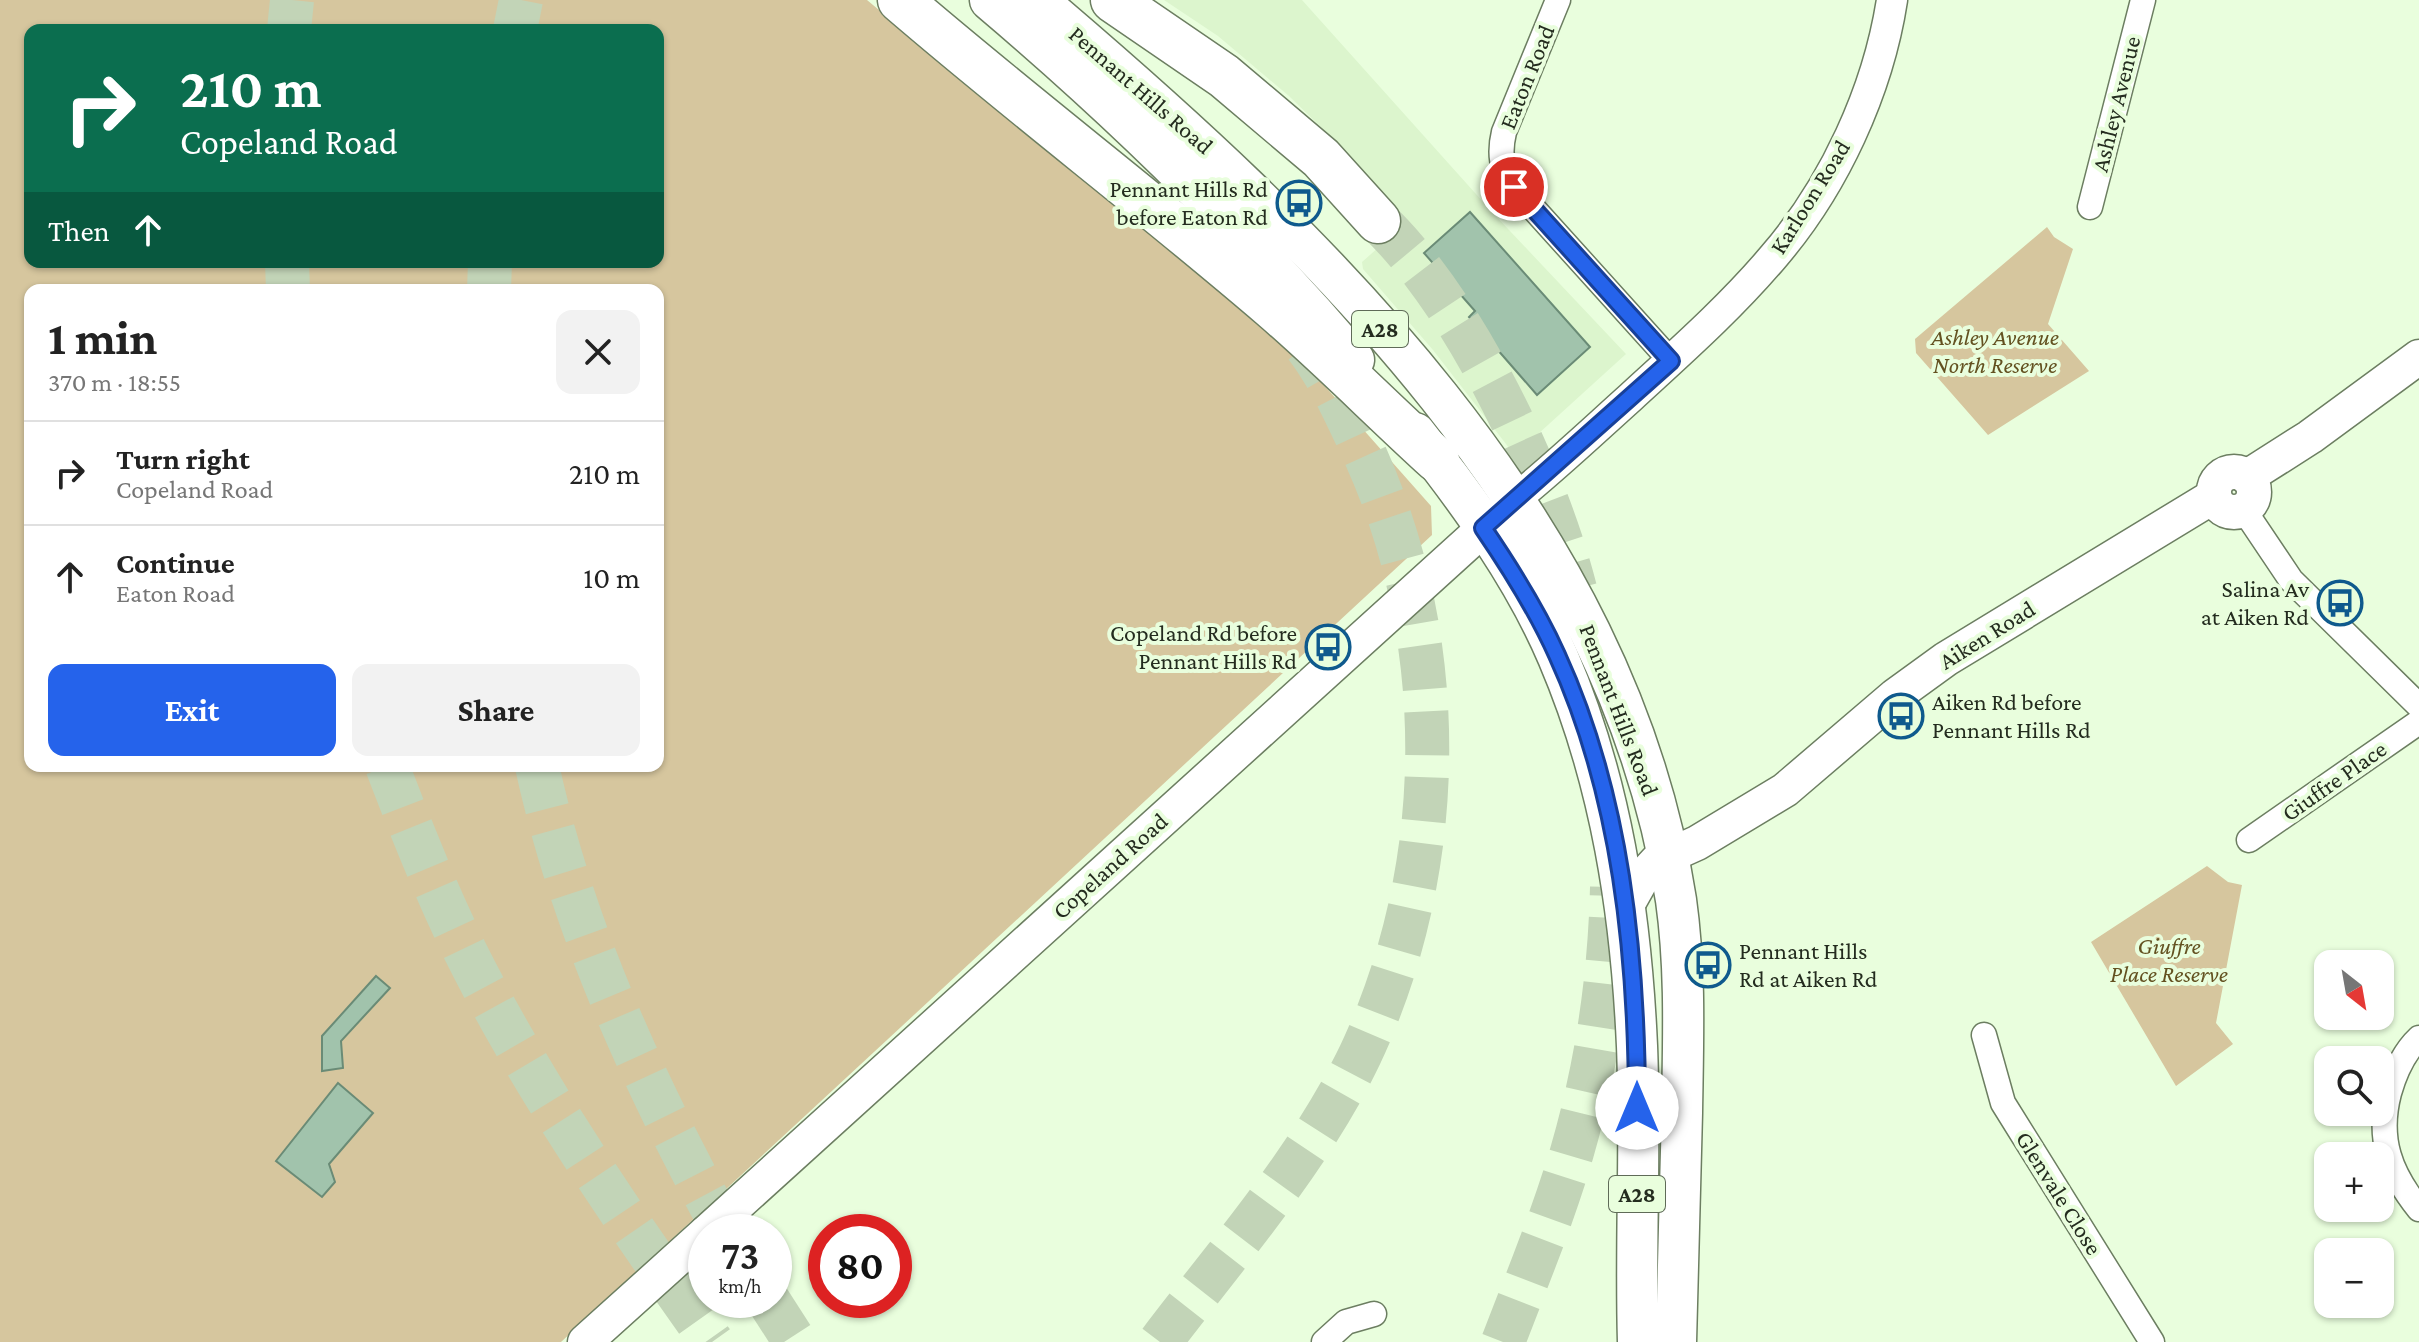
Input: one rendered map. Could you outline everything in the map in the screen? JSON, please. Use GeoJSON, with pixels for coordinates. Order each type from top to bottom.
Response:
{"type":"FeatureCollection","features":[{"type":"Feature","properties":{"kind":"highway"},"geometry":{"type":"LineString","coordinates":[[900,0],[1000,86],[1264,300],[1437,460]]}},
{"type":"Feature","properties":{"kind":"highway"},"geometry":{"type":"LineString","coordinates":[[946,0],[1038,80],[1064,109]]}},
{"type":"Feature","properties":{"kind":"highway","name":"Pennant Hills Road"},"geometry":{"type":"LineString","coordinates":[[990,0],[1172,164],[1281,276],[1437,460],[1521,585],[1557,656],[1583,724],[1613,828],[1626,907],[1637,1046],[1638,1342]]}},
{"type":"Feature","properties":{"kind":"highway","name":"Pennant Hills Road"},"geometry":{"type":"LineString","coordinates":[[1037,0],[1196,137],[1279,216],[1427,383],[1513,501],[1567,585],[1605,659],[1636,743],[1668,855],[1679,929],[1684,1018],[1676,1342]]}},
{"type":"Feature","properties":{"kind":"highway"},"geometry":{"type":"LineString","coordinates":[[1113,0],[1224,76],[1321,158],[1378,221]]}},
{"type":"Feature","properties":{"kind":"main road","name":"Aiken Road"},"geometry":{"type":"LineString","coordinates":[[1626,907],[1644,875],[1668,855],[1697,843],[1785,790],[1895,696],[1946,659],[2235,494],[2419,357]]}},
{"type":"Feature","properties":{"kind":"main road","name":"Copeland Road"},"geometry":{"type":"LineString","coordinates":[[726,1214],[1513,501]]}},
{"type":"Feature","properties":{"kind":"main road","name":"Copeland Road"},"geometry":{"type":"LineString","coordinates":[[585,1342],[688,1248]]}},
{"type":"Feature","properties":{"kind":"street","name":"Eaton Road"},"geometry":{"type":"LineString","coordinates":[[1558,0],[1504,132],[1501,144],[1503,167],[1514,187],[1671,361]]}},
{"type":"Feature","properties":{"kind":"street","name":"Karloon Road"},"geometry":{"type":"LineString","coordinates":[[1671,361],[1775,256],[1824,184],[1870,86],[1892,0]]}},
{"type":"Feature","properties":{"kind":"street","name":"Ashley Avenue"},"geometry":{"type":"LineString","coordinates":[[2090,207],[2143,0]]}},
{"type":"Feature","properties":{"kind":"street"},"geometry":{"type":"LineString","coordinates":[[1513,501],[1671,361]]}},
{"type":"Feature","properties":{"kind":"street"},"geometry":{"type":"LineString","coordinates":[[2235,494],[2291,580],[2419,706]]}},
{"type":"Feature","properties":{"kind":"street","name":"Giuffre Place"},"geometry":{"type":"LineString","coordinates":[[2249,840],[2419,722]]}},
{"type":"Feature","properties":{"kind":"street","name":"Glenvale Close"},"geometry":{"type":"LineString","coordinates":[[1984,1035],[2003,1103],[2152,1342]]}},
{"type":"Feature","properties":{"kind":"street"},"geometry":{"type":"LineString","coordinates":[[2419,1038],[2395,1071],[2384,1112],[2383,1138],[2393,1172],[2419,1209]]}},
{"type":"Feature","properties":{"kind":"street"},"geometry":{"type":"LineString","coordinates":[[1324,1342],[1346,1322],[1374,1314]]}},
{"type":"Feature","properties":{"kind":"shaded area"},"geometry":{"type":"Polygon","coordinates":[[[1164,0],[1302,0],[1493,213],[1626,354],[1517,453],[1513,453],[1433,350],[1363,269],[1362,262],[1388,239],[1400,223],[1399,212],[1289,96],[1218,36],[1164,0]]]}},
{"type":"Feature","properties":{"kind":"green space"},"geometry":{"type":"Polygon","coordinates":[[[0,0],[867,0],[1061,162],[1276,331],[1431,506],[1432,535],[699,1214],[688,1214],[688,1224],[561,1342],[0,1342],[0,0]]]}},
{"type":"Feature","properties":{"kind":"green space","name":"Ashley Avenue North Reserve"},"geometry":{"type":"Polygon","coordinates":[[[2047,227],[2054,237],[2073,249],[2048,324],[2089,371],[1988,435],[1916,353],[1915,339],[2047,227]]]}},
{"type":"Feature","properties":{"kind":"green space","name":"Giuffre Place Reserve"},"geometry":{"type":"Polygon","coordinates":[[[2207,866],[2228,882],[2242,885],[2216,1023],[2233,1044],[2176,1086],[2091,942],[2207,866]]]}},
{"type":"Feature","properties":{"kind":"building"},"geometry":{"type":"Polygon","coordinates":[[[1470,212],[1590,347],[1537,395],[1469,317],[1475,311],[1424,253],[1470,212]]]}},
{"type":"Feature","properties":{"kind":"building"},"geometry":{"type":"Polygon","coordinates":[[[376,976],[390,988],[341,1041],[343,1068],[322,1071],[322,1036],[376,976]]]}},
{"type":"Feature","properties":{"kind":"building"},"geometry":{"type":"Polygon","coordinates":[[[338,1083],[373,1113],[329,1164],[335,1182],[322,1197],[276,1161],[338,1083]]]}},
{"type":"Feature","properties":{"kind":"tunnel"},"geometry":{"type":"LineString","coordinates":[[290,24],[292,0]]}},
{"type":"Feature","properties":{"kind":"tunnel"},"geometry":{"type":"LineString","coordinates":[[516,24],[521,0]]}},
{"type":"Feature","properties":{"kind":"tunnel"},"geometry":{"type":"LineString","coordinates":[[1378,221],[1441,297],[1498,393],[1544,495],[1575,589]]}},
{"type":"Feature","properties":{"kind":"tunnel"},"geometry":{"type":"LineString","coordinates":[[287,268],[288,284]]}},
{"type":"Feature","properties":{"kind":"tunnel"},"geometry":{"type":"LineString","coordinates":[[489,284],[490,268]]}},
{"type":"Feature","properties":{"kind":"tunnel"},"geometry":{"type":"LineString","coordinates":[[1160,1342],[1293,1168],[1360,1055],[1389,982],[1410,906],[1423,829],[1427,750],[1423,672],[1411,595],[1390,519],[1361,446],[1343,407],[1306,346]]}},
{"type":"Feature","properties":{"kind":"tunnel"},"geometry":{"type":"LineString","coordinates":[[389,772],[454,928],[520,1053],[613,1200],[712,1342]]}},
{"type":"Feature","properties":{"kind":"tunnel"},"geometry":{"type":"LineString","coordinates":[[538,772],[570,888],[614,1006],[715,1214]]}},
{"type":"Feature","properties":{"kind":"tunnel"},"geometry":{"type":"LineString","coordinates":[[1503,1342],[1557,1200],[1589,1087],[1601,1021],[1612,887]]}},
{"type":"Feature","properties":{"kind":"tunnel"},"geometry":{"type":"LineString","coordinates":[[780,1318],[795,1342]]}},
{"type":"Feature","properties":{"kind":"place","name":"Pennant Hills Rd before Eaton Rd"},"geometry":{"type":"Point","coordinates":[1299,203]}},
{"type":"Feature","properties":{"kind":"place","name":"Salina Av at Aiken Rd"},"geometry":{"type":"Point","coordinates":[2340,603]}},
{"type":"Feature","properties":{"kind":"place","name":"Copeland Rd before Pennant Hills Rd"},"geometry":{"type":"Point","coordinates":[1328,647]}},
{"type":"Feature","properties":{"kind":"place","name":"Aiken Rd before Pennant Hills Rd"},"geometry":{"type":"Point","coordinates":[1901,716]}},
{"type":"Feature","properties":{"kind":"place","name":"Pennant Hills Rd at Aiken Rd"},"geometry":{"type":"Point","coordinates":[1708,965]}},
{"type":"Feature","properties":{"kind":"route"},"geometry":{"type":"LineString","coordinates":[[1514,187],[1671,361],[1483,528],[1521,585],[1557,656],[1588,738],[1613,828],[1626,907],[1637,1046],[1637,1108]]}}]}
